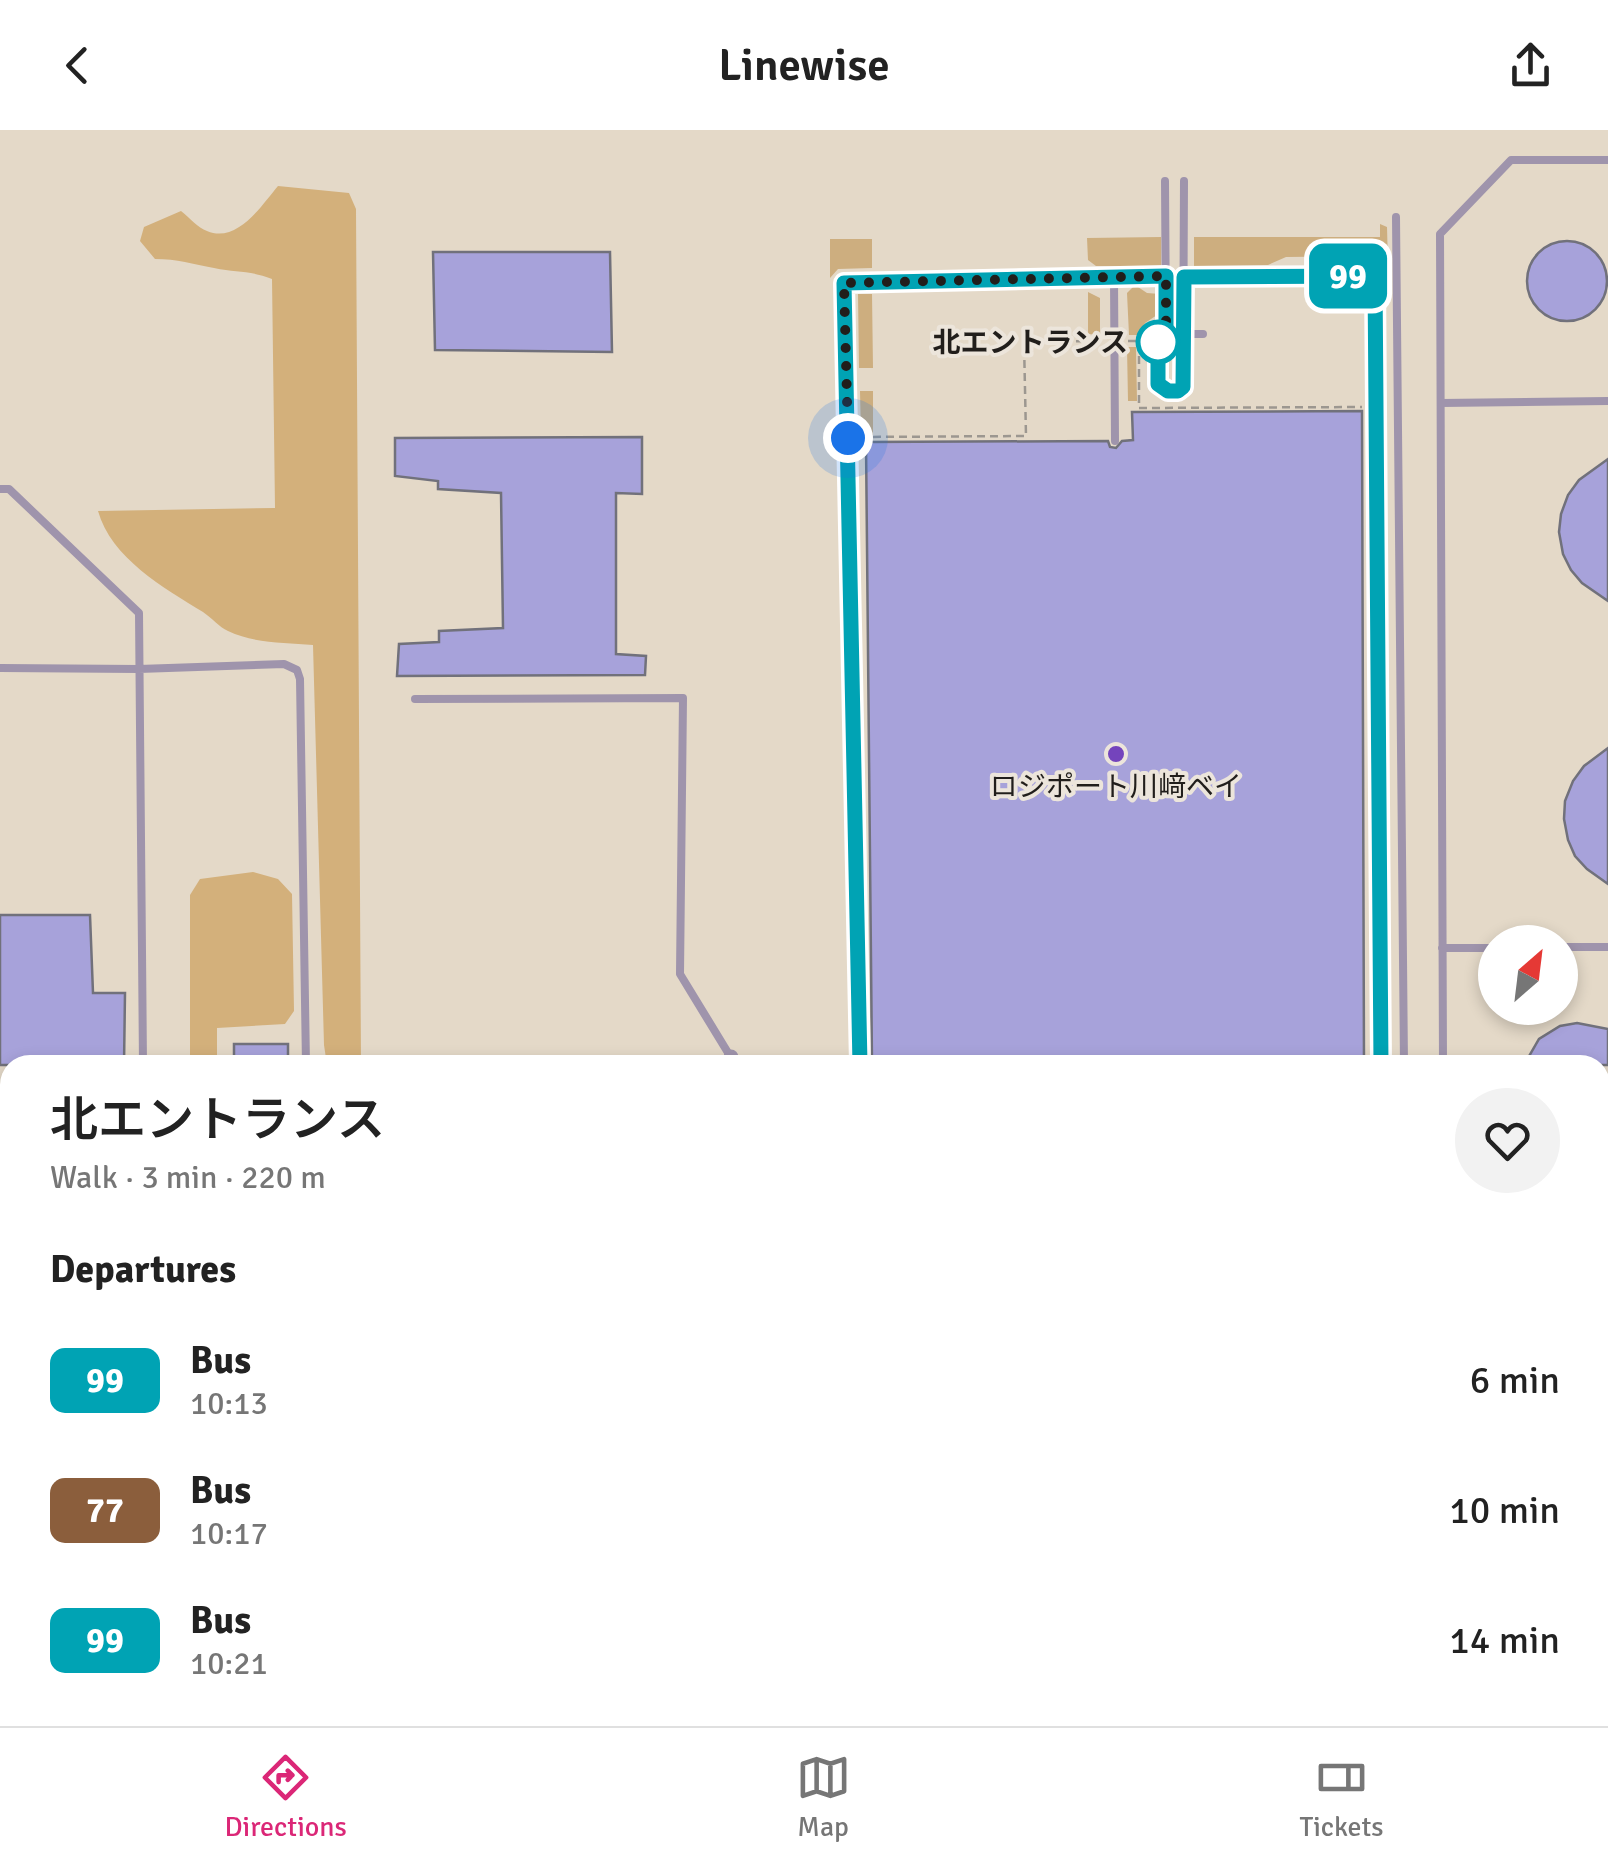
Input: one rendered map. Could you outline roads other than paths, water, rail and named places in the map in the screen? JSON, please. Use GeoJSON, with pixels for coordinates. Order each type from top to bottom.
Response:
{"type":"FeatureCollection","features":[{"type":"Feature","properties":{"kind":"lane"},"geometry":{"type":"LineString","coordinates":[[1443,1055],[1440,234],[1511,160],[1608,160]]}},
{"type":"Feature","properties":{"kind":"lane"},"geometry":{"type":"LineString","coordinates":[[1165,181],[1166,334],[1158,342],[1158,384],[1168,391],[1183,387],[1184,181]]}},
{"type":"Feature","properties":{"kind":"lane"},"geometry":{"type":"LineString","coordinates":[[1396,218],[1404,1055]]}},
{"type":"Feature","properties":{"kind":"lane"},"geometry":{"type":"LineString","coordinates":[[860,1055],[844,283],[1375,276],[1381,1055]]}},
{"type":"Feature","properties":{"kind":"lane"},"geometry":{"type":"LineString","coordinates":[[1114,278],[1115,441]]}},
{"type":"Feature","properties":{"kind":"lane"},"geometry":{"type":"LineString","coordinates":[[1166,334],[1203,334]]}},
{"type":"Feature","properties":{"kind":"lane"},"geometry":{"type":"LineString","coordinates":[[1440,403],[1608,401]]}},
{"type":"Feature","properties":{"kind":"lane"},"geometry":{"type":"LineString","coordinates":[[0,489],[10,489],[138,613],[143,1055]]}},
{"type":"Feature","properties":{"kind":"lane"},"geometry":{"type":"LineString","coordinates":[[0,668],[284,664],[297,670],[306,1055]]}},
{"type":"Feature","properties":{"kind":"lane"},"geometry":{"type":"LineString","coordinates":[[415,699],[683,698],[680,974],[727,1055]]}},
{"type":"Feature","properties":{"kind":"lane"},"geometry":{"type":"LineString","coordinates":[[1578,947],[1608,947]]}},
{"type":"Feature","properties":{"kind":"lane"},"geometry":{"type":"LineString","coordinates":[[1442,948],[1478,948]]}},
{"type":"Feature","properties":{"kind":"place","name":"北エントランス"},"geometry":{"type":"Point","coordinates":[1158,342]}},
{"type":"Feature","properties":{"kind":"place","name":"ロジポート川﨑ベイ"},"geometry":{"type":"Point","coordinates":[1116,754]}}]}
